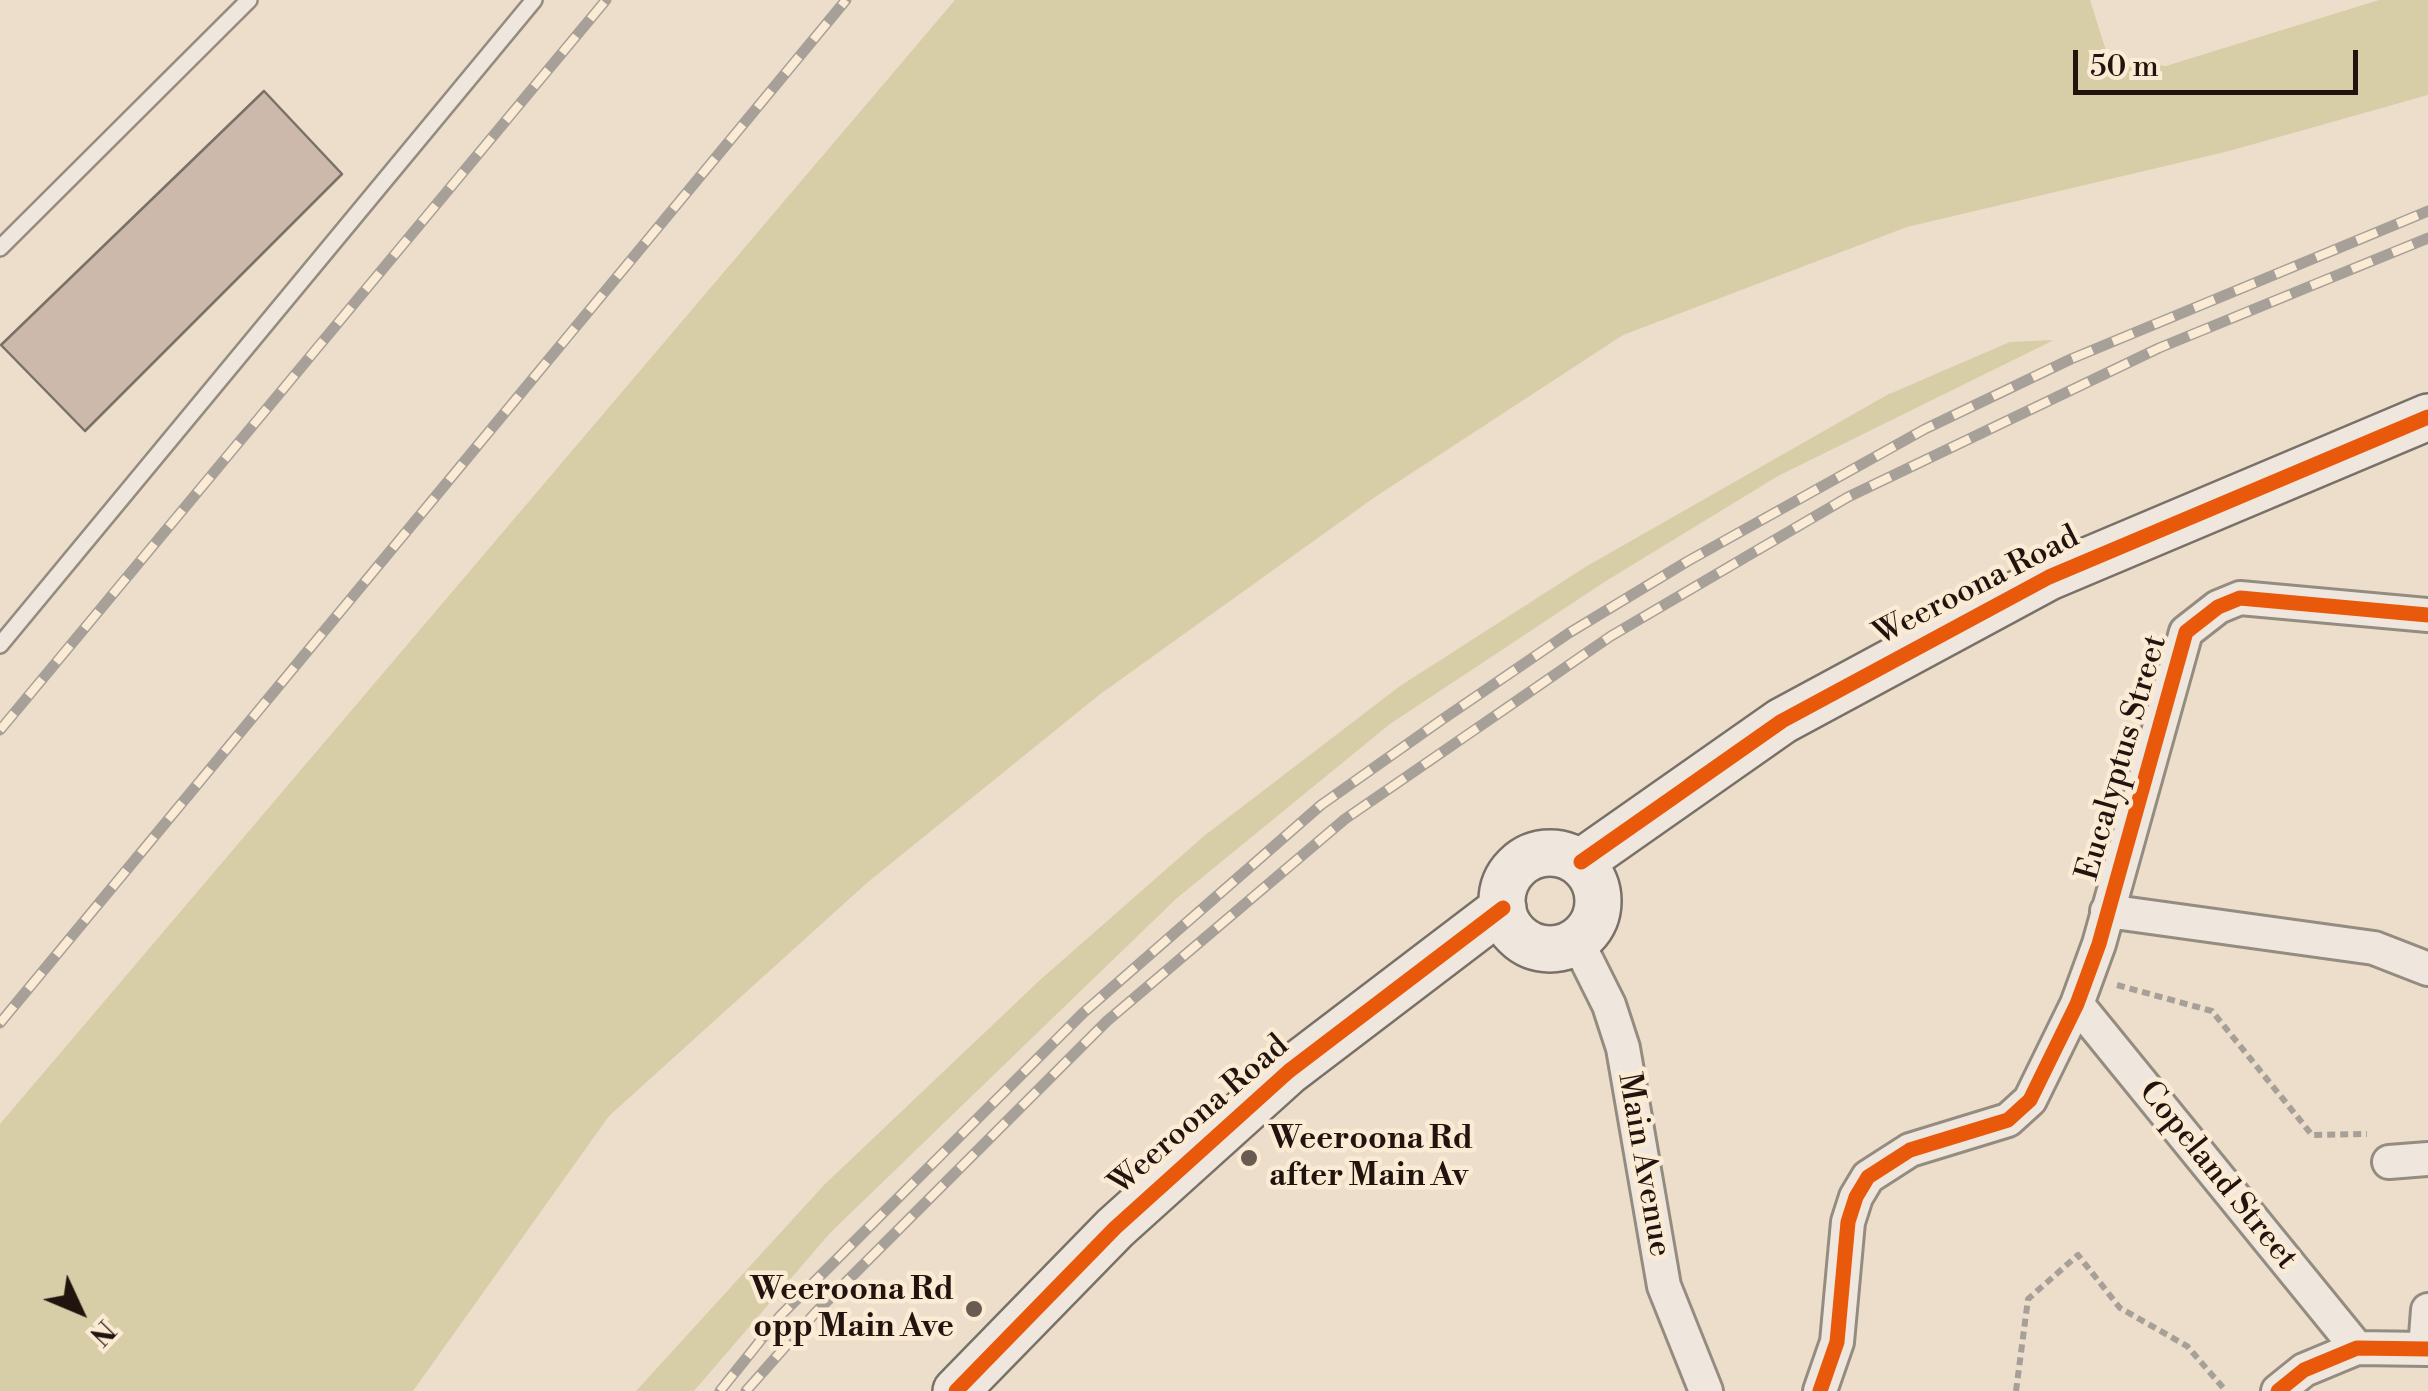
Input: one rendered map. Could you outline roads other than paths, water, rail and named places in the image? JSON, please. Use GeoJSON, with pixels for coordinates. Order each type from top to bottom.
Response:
{"type":"FeatureCollection","features":[{"type":"Feature","properties":{"kind":"main road","name":"Weeroona Road"},"geometry":{"type":"LineString","coordinates":[[1580,862],[1782,721],[2049,577],[2428,416]]}},
{"type":"Feature","properties":{"kind":"main road"},"geometry":{"type":"LineString","coordinates":[[1544,853],[1580,862],[1598,893],[1590,928],[1564,946],[1537,948],[1514,933],[1503,908],[1505,883],[1521,862],[1544,853]]}},
{"type":"Feature","properties":{"kind":"main road","name":"Weeroona Road"},"geometry":{"type":"LineString","coordinates":[[956,1391],[1114,1228],[1289,1071],[1503,908]]}},
{"type":"Feature","properties":{"kind":"street","name":"Eucalyptus Street"},"geometry":{"type":"LineString","coordinates":[[2428,614],[2240,598],[2218,608],[2186,632],[2107,911],[2374,948],[2428,970]]}},
{"type":"Feature","properties":{"kind":"street"},"geometry":{"type":"LineString","coordinates":[[1820,1391],[1838,1342],[1848,1222],[1856,1197],[1868,1177],[1910,1150],[2008,1120],[2030,1100],[2080,995],[2107,911]]}},
{"type":"Feature","properties":{"kind":"street","name":"Main Avenue"},"geometry":{"type":"LineString","coordinates":[[1577,940],[1609,1005],[1623,1048],[1660,1270],[1706,1391]]}},
{"type":"Feature","properties":{"kind":"street","name":"Copeland Street"},"geometry":{"type":"LineString","coordinates":[[2080,995],[2357,1348]]}},
{"type":"Feature","properties":{"kind":"street"},"geometry":{"type":"LineString","coordinates":[[2389,1162],[2428,1159]]}},
{"type":"Feature","properties":{"kind":"street"},"geometry":{"type":"LineString","coordinates":[[2278,1391],[2304,1370],[2357,1348],[2426,1348],[2428,1310]]}},
{"type":"Feature","properties":{"kind":"lane"},"geometry":{"type":"LineString","coordinates":[[0,248],[249,0]]}},
{"type":"Feature","properties":{"kind":"lane"},"geometry":{"type":"LineString","coordinates":[[0,645],[534,0]]}},
{"type":"Feature","properties":{"kind":"railway"},"geometry":{"type":"LineString","coordinates":[[0,730],[606,0]]}},
{"type":"Feature","properties":{"kind":"railway"},"geometry":{"type":"LineString","coordinates":[[0,1023],[846,0]]}},
{"type":"Feature","properties":{"kind":"railway"},"geometry":{"type":"LineString","coordinates":[[720,1391],[780,1316],[1083,1013],[1321,805],[1440,721],[1569,633],[1688,561],[1925,429],[2071,359],[2428,211]]}},
{"type":"Feature","properties":{"kind":"railway"},"geometry":{"type":"LineString","coordinates":[[746,1391],[816,1312],[1107,1021],[1345,819],[1611,636],[1848,497],[2159,348],[2428,238]]}},
{"type":"Feature","properties":{"kind":"place","name":"Weeroona Rd after Main Av"},"geometry":{"type":"Point","coordinates":[1249,1158]}},
{"type":"Feature","properties":{"kind":"place","name":"Weeroona Rd opp Main Ave"},"geometry":{"type":"Point","coordinates":[974,1309]}}]}
